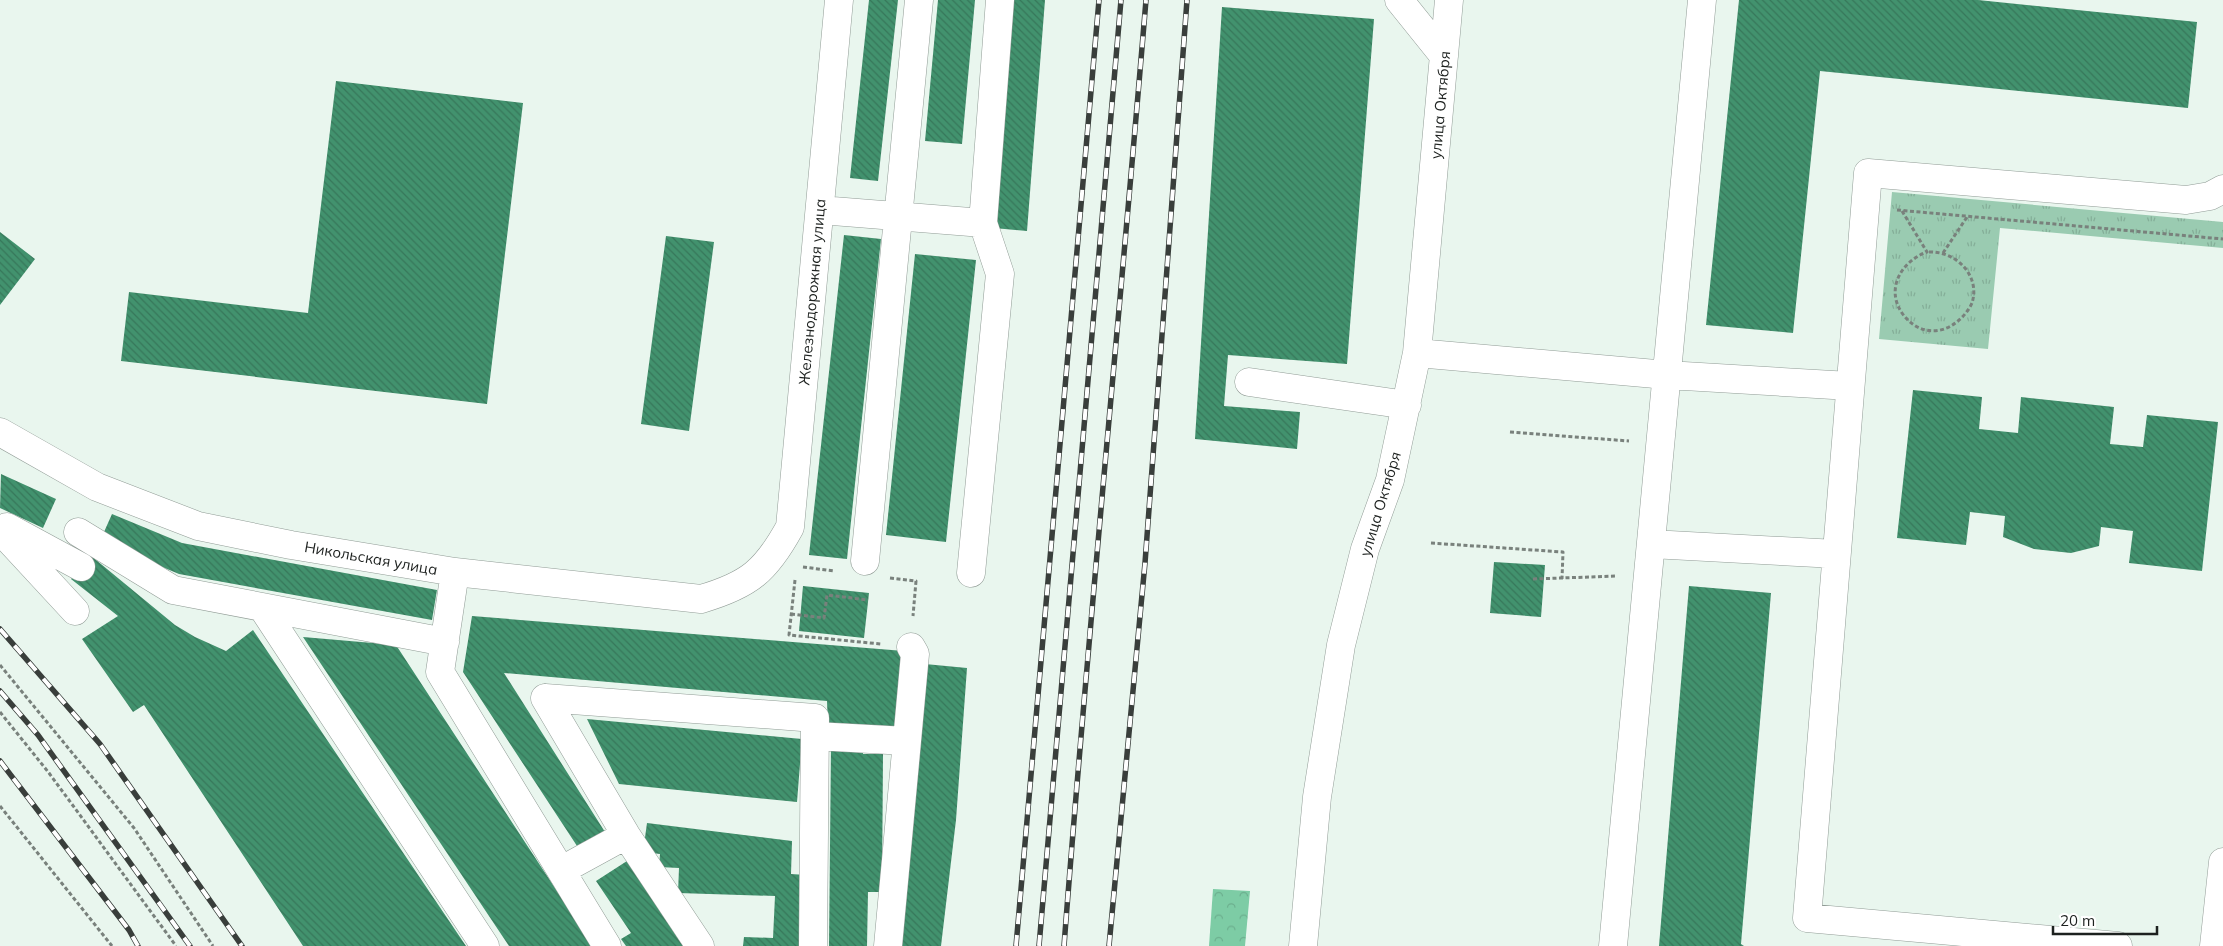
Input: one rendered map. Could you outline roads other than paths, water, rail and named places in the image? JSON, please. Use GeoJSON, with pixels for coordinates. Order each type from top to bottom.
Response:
{"type":"FeatureCollection","features":[{"type":"Feature","properties":{"kind":"street","name":"Железнодорожная улица"},"geometry":{"type":"LineString","coordinates":[[758,574],[776,553],[790,527],[839,0]]}},
{"type":"Feature","properties":{"kind":"street"},"geometry":{"type":"LineString","coordinates":[[854,567],[898,216],[919,0]]}},
{"type":"Feature","properties":{"kind":"street"},"geometry":{"type":"LineString","coordinates":[[971,573],[1000,274],[983,223],[1000,0]]}},
{"type":"Feature","properties":{"kind":"street"},"geometry":{"type":"LineString","coordinates":[[1399,0],[1444,56]]}},
{"type":"Feature","properties":{"kind":"street","name":"улица Октября"},"geometry":{"type":"LineString","coordinates":[[1303,946],[1317,797],[1341,645],[1365,549],[1390,480],[1417,353],[1449,0]]}},
{"type":"Feature","properties":{"kind":"street"},"geometry":{"type":"LineString","coordinates":[[1613,946],[1702,0]]}},
{"type":"Feature","properties":{"kind":"street"},"geometry":{"type":"LineString","coordinates":[[2118,946],[1807,918],[1868,173],[2186,200],[2210,196],[2223,189]]}},
{"type":"Feature","properties":{"kind":"street"},"geometry":{"type":"LineString","coordinates":[[820,210],[983,223]]}},
{"type":"Feature","properties":{"kind":"street"},"geometry":{"type":"LineString","coordinates":[[1417,353],[1667,375],[1850,386]]}},
{"type":"Feature","properties":{"kind":"street"},"geometry":{"type":"LineString","coordinates":[[1250,382],[1407,405]]}},
{"type":"Feature","properties":{"kind":"street","name":"Никольская улица"},"geometry":{"type":"LineString","coordinates":[[0,432],[97,488],[145,508],[198,526],[291,545],[455,572],[701,599],[729,591],[758,574]]}},
{"type":"Feature","properties":{"kind":"street"},"geometry":{"type":"LineString","coordinates":[[0,523],[81,567]]}},
{"type":"Feature","properties":{"kind":"street"},"geometry":{"type":"LineString","coordinates":[[0,530],[75,611]]}},
{"type":"Feature","properties":{"kind":"street"},"geometry":{"type":"LineString","coordinates":[[78,532],[173,590],[445,642]]}},
{"type":"Feature","properties":{"kind":"street"},"geometry":{"type":"LineString","coordinates":[[1651,544],[1836,554]]}},
{"type":"Feature","properties":{"kind":"street"},"geometry":{"type":"LineString","coordinates":[[455,572],[440,672],[608,946]]}},
{"type":"Feature","properties":{"kind":"street"},"geometry":{"type":"LineString","coordinates":[[262,607],[486,946]]}},
{"type":"Feature","properties":{"kind":"street"},"geometry":{"type":"LineString","coordinates":[[888,946],[915,654],[911,647]]}},
{"type":"Feature","properties":{"kind":"street"},"geometry":{"type":"LineString","coordinates":[[700,946],[626,835],[545,698],[816,718],[812,946]]}},
{"type":"Feature","properties":{"kind":"street"},"geometry":{"type":"LineString","coordinates":[[815,736],[907,741]]}},
{"type":"Feature","properties":{"kind":"street"},"geometry":{"type":"LineString","coordinates":[[562,870],[626,835]]}},
{"type":"Feature","properties":{"kind":"street"},"geometry":{"type":"LineString","coordinates":[[2214,946],[2223,862]]}},
{"type":"Feature","properties":{"kind":"railway"},"geometry":{"type":"LineString","coordinates":[[1016,946],[1099,0]]}},
{"type":"Feature","properties":{"kind":"railway"},"geometry":{"type":"LineString","coordinates":[[1039,946],[1121,0]]}},
{"type":"Feature","properties":{"kind":"railway"},"geometry":{"type":"LineString","coordinates":[[1064,946],[1083,709],[1146,0]]}},
{"type":"Feature","properties":{"kind":"railway"},"geometry":{"type":"LineString","coordinates":[[1109,946],[1145,563],[1187,0]]}},
{"type":"Feature","properties":{"kind":"railway"},"geometry":{"type":"LineString","coordinates":[[0,629],[100,744],[242,946]]}},
{"type":"Feature","properties":{"kind":"railway"},"geometry":{"type":"LineString","coordinates":[[0,691],[38,735],[190,946]]}},
{"type":"Feature","properties":{"kind":"railway"},"geometry":{"type":"LineString","coordinates":[[0,761],[129,930],[138,946]]}}]}
